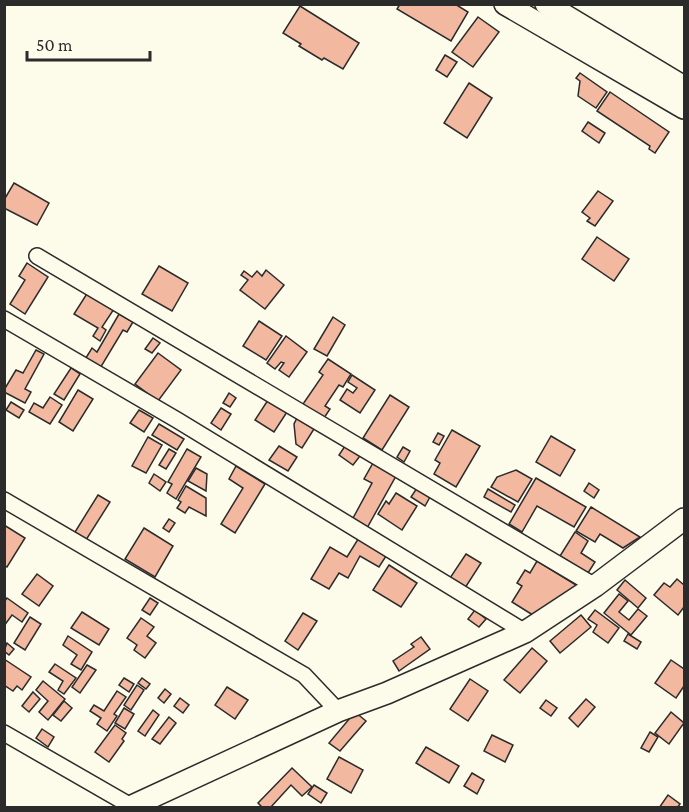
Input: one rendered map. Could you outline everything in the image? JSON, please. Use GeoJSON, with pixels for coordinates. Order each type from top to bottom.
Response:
{"type":"FeatureCollection","features":[{"type":"Feature","properties":{"kind":"street"},"geometry":{"type":"LineString","coordinates":[[546,4],[684,87]]}},
{"type":"Feature","properties":{"kind":"street"},"geometry":{"type":"LineString","coordinates":[[515,7],[684,108]]}},
{"type":"Feature","properties":{"kind":"street"},"geometry":{"type":"LineString","coordinates":[[37,256],[595,586]]}},
{"type":"Feature","properties":{"kind":"street"},"geometry":{"type":"LineString","coordinates":[[4,319],[177,420],[525,632]]}},
{"type":"Feature","properties":{"kind":"street"},"geometry":{"type":"LineString","coordinates":[[4,500],[304,675],[338,711]]}},
{"type":"Feature","properties":{"kind":"street"},"geometry":{"type":"LineString","coordinates":[[4,733],[130,807],[338,711],[387,693],[525,632],[595,586],[684,519]]}},
{"type":"Feature","properties":{"kind":"building"},"geometry":{"type":"Polygon","coordinates":[[[400,4],[455,4],[468,12],[451,41],[397,9],[400,4]]]}},
{"type":"Feature","properties":{"kind":"building"},"geometry":{"type":"Polygon","coordinates":[[[300,6],[359,43],[343,69],[324,58],[322,60],[283,33],[300,6]]]}},
{"type":"Feature","properties":{"kind":"building"},"geometry":{"type":"Polygon","coordinates":[[[478,17],[499,32],[473,67],[452,52],[478,17]]]}},
{"type":"Feature","properties":{"kind":"building"},"geometry":{"type":"Polygon","coordinates":[[[445,55],[457,62],[447,77],[436,70],[445,55]]]}},
{"type":"Feature","properties":{"kind":"building"},"geometry":{"type":"Polygon","coordinates":[[[580,73],[607,92],[596,108],[578,96],[580,81],[576,78],[580,73]]]}},
{"type":"Feature","properties":{"kind":"building"},"geometry":{"type":"Polygon","coordinates":[[[469,83],[492,98],[467,138],[444,123],[469,83]]]}},
{"type":"Feature","properties":{"kind":"building"},"geometry":{"type":"Polygon","coordinates":[[[610,92],[669,132],[655,153],[649,149],[650,146],[597,111],[610,92]]]}},
{"type":"Feature","properties":{"kind":"building"},"geometry":{"type":"Polygon","coordinates":[[[588,122],[605,133],[599,143],[582,131],[588,122]]]}},
{"type":"Feature","properties":{"kind":"building"},"geometry":{"type":"Polygon","coordinates":[[[14,183],[49,203],[37,225],[4,208],[4,200],[14,183]]]}},
{"type":"Feature","properties":{"kind":"building"},"geometry":{"type":"Polygon","coordinates":[[[598,191],[613,201],[595,226],[587,221],[590,218],[582,212],[598,191]]]}},
{"type":"Feature","properties":{"kind":"building"},"geometry":{"type":"Polygon","coordinates":[[[597,237],[629,259],[614,281],[582,259],[597,237]]]}},
{"type":"Feature","properties":{"kind":"building"},"geometry":{"type":"Polygon","coordinates":[[[27,263],[48,277],[25,314],[10,304],[25,280],[19,276],[27,263]]]}},
{"type":"Feature","properties":{"kind":"building"},"geometry":{"type":"Polygon","coordinates":[[[159,266],[188,283],[172,311],[142,294],[159,266]]]}},
{"type":"Feature","properties":{"kind":"building"},"geometry":{"type":"Polygon","coordinates":[[[266,270],[284,285],[265,309],[240,290],[248,280],[241,275],[244,271],[252,277],[257,271],[262,276],[266,270]]]}},
{"type":"Feature","properties":{"kind":"building"},"geometry":{"type":"Polygon","coordinates":[[[88,292],[114,309],[102,327],[106,330],[100,341],[93,336],[98,328],[74,314],[88,292]]]}},
{"type":"Feature","properties":{"kind":"building"},"geometry":{"type":"Polygon","coordinates":[[[119,314],[133,322],[127,332],[123,330],[99,370],[84,361],[92,348],[97,352],[119,314]]]}},
{"type":"Feature","properties":{"kind":"building"},"geometry":{"type":"Polygon","coordinates":[[[333,317],[345,325],[327,356],[314,349],[333,317]]]}},
{"type":"Feature","properties":{"kind":"building"},"geometry":{"type":"Polygon","coordinates":[[[259,321],[282,336],[266,360],[243,346],[259,321]]]}},
{"type":"Feature","properties":{"kind":"building"},"geometry":{"type":"Polygon","coordinates":[[[286,336],[307,352],[289,377],[279,370],[284,363],[281,362],[275,369],[267,363],[286,336]]]}},
{"type":"Feature","properties":{"kind":"building"},"geometry":{"type":"Polygon","coordinates":[[[153,338],[160,343],[152,353],[145,349],[153,338]]]}},
{"type":"Feature","properties":{"kind":"building"},"geometry":{"type":"Polygon","coordinates":[[[36,350],[44,354],[25,389],[31,392],[25,403],[4,390],[16,370],[23,373],[36,350]]]}},
{"type":"Feature","properties":{"kind":"building"},"geometry":{"type":"Polygon","coordinates":[[[158,353],[181,370],[158,401],[135,384],[158,353]]]}},
{"type":"Feature","properties":{"kind":"building"},"geometry":{"type":"Polygon","coordinates":[[[328,359],[351,374],[343,387],[339,385],[325,406],[330,409],[324,418],[303,404],[323,375],[319,372],[328,359]]]}},
{"type":"Feature","properties":{"kind":"building"},"geometry":{"type":"Polygon","coordinates":[[[71,368],[80,374],[64,400],[54,394],[71,368]]]}},
{"type":"Feature","properties":{"kind":"building"},"geometry":{"type":"Polygon","coordinates":[[[352,375],[375,390],[360,413],[340,400],[347,389],[353,393],[357,388],[348,382],[352,375]]]}},
{"type":"Feature","properties":{"kind":"building"},"geometry":{"type":"Polygon","coordinates":[[[78,390],[93,399],[73,431],[59,422],[78,390]]]}},
{"type":"Feature","properties":{"kind":"building"},"geometry":{"type":"Polygon","coordinates":[[[229,393],[236,398],[230,407],[223,403],[229,393]]]}},
{"type":"Feature","properties":{"kind":"building"},"geometry":{"type":"Polygon","coordinates":[[[390,395],[409,407],[382,450],[363,438],[390,395]]]}},
{"type":"Feature","properties":{"kind":"building"},"geometry":{"type":"Polygon","coordinates":[[[50,397],[62,405],[50,424],[29,412],[34,403],[43,408],[50,397]]]}},
{"type":"Feature","properties":{"kind":"building"},"geometry":{"type":"Polygon","coordinates":[[[268,400],[287,412],[274,432],[255,420],[268,400]]]}},
{"type":"Feature","properties":{"kind":"building"},"geometry":{"type":"Polygon","coordinates":[[[11,402],[24,410],[19,418],[6,410],[11,402]]]}},
{"type":"Feature","properties":{"kind":"building"},"geometry":{"type":"Polygon","coordinates":[[[221,408],[231,414],[221,430],[211,423],[221,408]]]}},
{"type":"Feature","properties":{"kind":"building"},"geometry":{"type":"Polygon","coordinates":[[[139,410],[153,418],[144,432],[130,423],[139,410]]]}},
{"type":"Feature","properties":{"kind":"building"},"geometry":{"type":"Polygon","coordinates":[[[297,418],[314,429],[302,448],[296,444],[294,424],[297,418]]]}},
{"type":"Feature","properties":{"kind":"building"},"geometry":{"type":"Polygon","coordinates":[[[159,424],[184,439],[177,450],[152,435],[159,424]]]}},
{"type":"Feature","properties":{"kind":"building"},"geometry":{"type":"Polygon","coordinates":[[[452,430],[480,446],[456,487],[434,474],[440,463],[435,460],[452,430]]]}},
{"type":"Feature","properties":{"kind":"building"},"geometry":{"type":"Polygon","coordinates":[[[438,433],[444,436],[439,445],[433,442],[438,433]]]}},
{"type":"Feature","properties":{"kind":"building"},"geometry":{"type":"Polygon","coordinates":[[[551,436],[575,450],[560,476],[536,462],[551,436]]]}},
{"type":"Feature","properties":{"kind":"building"},"geometry":{"type":"Polygon","coordinates":[[[148,437],[162,445],[146,473],[132,466],[148,437]]]}},
{"type":"Feature","properties":{"kind":"building"},"geometry":{"type":"Polygon","coordinates":[[[279,446],[297,457],[288,471],[269,460],[279,446]]]}},
{"type":"Feature","properties":{"kind":"building"},"geometry":{"type":"Polygon","coordinates":[[[345,446],[360,456],[353,465],[339,455],[345,446]]]}},
{"type":"Feature","properties":{"kind":"building"},"geometry":{"type":"Polygon","coordinates":[[[403,447],[410,451],[404,462],[397,457],[403,447]]]}},
{"type":"Feature","properties":{"kind":"building"},"geometry":{"type":"Polygon","coordinates":[[[169,449],[176,453],[166,469],[159,465],[169,449]]]}},
{"type":"Feature","properties":{"kind":"building"},"geometry":{"type":"Polygon","coordinates":[[[187,449],[201,457],[176,499],[167,493],[172,484],[168,482],[187,449]]]}},
{"type":"Feature","properties":{"kind":"building"},"geometry":{"type":"Polygon","coordinates":[[[373,463],[396,476],[367,528],[352,520],[372,483],[364,479],[373,463]]]}},
{"type":"Feature","properties":{"kind":"building"},"geometry":{"type":"Polygon","coordinates":[[[236,466],[265,484],[235,533],[221,524],[243,488],[229,479],[236,466]]]}},
{"type":"Feature","properties":{"kind":"building"},"geometry":{"type":"Polygon","coordinates":[[[196,468],[207,474],[206,491],[188,481],[196,468]]]}},
{"type":"Feature","properties":{"kind":"building"},"geometry":{"type":"Polygon","coordinates":[[[516,470],[532,479],[518,502],[491,487],[497,477],[516,470]]]}},
{"type":"Feature","properties":{"kind":"building"},"geometry":{"type":"Polygon","coordinates":[[[154,474],[166,482],[160,491],[149,483],[154,474]]]}},
{"type":"Feature","properties":{"kind":"building"},"geometry":{"type":"Polygon","coordinates":[[[536,478],[586,507],[574,527],[537,506],[522,532],[509,524],[536,478]]]}},
{"type":"Feature","properties":{"kind":"building"},"geometry":{"type":"Polygon","coordinates":[[[589,483],[599,490],[594,498],[584,491],[589,483]]]}},
{"type":"Feature","properties":{"kind":"building"},"geometry":{"type":"Polygon","coordinates":[[[186,486],[206,498],[206,516],[189,507],[185,513],[177,508],[181,502],[178,500],[186,486]]]}},
{"type":"Feature","properties":{"kind":"building"},"geometry":{"type":"Polygon","coordinates":[[[417,488],[430,497],[425,506],[411,497],[417,488]]]}},
{"type":"Feature","properties":{"kind":"building"},"geometry":{"type":"Polygon","coordinates":[[[488,489],[515,505],[511,512],[484,497],[488,489]]]}},
{"type":"Feature","properties":{"kind":"building"},"geometry":{"type":"Polygon","coordinates":[[[396,493],[417,506],[402,530],[378,514],[386,501],[389,504],[396,493]]]}},
{"type":"Feature","properties":{"kind":"building"},"geometry":{"type":"Polygon","coordinates":[[[98,495],[110,502],[86,540],[75,532],[98,495]]]}},
{"type":"Feature","properties":{"kind":"building"},"geometry":{"type":"Polygon","coordinates":[[[591,507],[640,537],[623,548],[600,534],[595,542],[576,531],[591,507]]]}},
{"type":"Feature","properties":{"kind":"building"},"geometry":{"type":"Polygon","coordinates":[[[169,519],[175,523],[169,532],[163,528],[169,519]]]}},
{"type":"Feature","properties":{"kind":"building"},"geometry":{"type":"Polygon","coordinates":[[[4,525],[25,538],[7,567],[4,565],[4,525]]]}},
{"type":"Feature","properties":{"kind":"building"},"geometry":{"type":"Polygon","coordinates":[[[144,528],[173,546],[155,577],[125,559],[144,528]]]}},
{"type":"Feature","properties":{"kind":"building"},"geometry":{"type":"Polygon","coordinates":[[[575,532],[588,541],[581,553],[595,562],[588,573],[560,556],[575,532]]]}},
{"type":"Feature","properties":{"kind":"building"},"geometry":{"type":"Polygon","coordinates":[[[360,536],[388,553],[379,567],[360,556],[348,578],[339,573],[329,589],[311,579],[330,547],[347,557],[360,536]]]}},
{"type":"Feature","properties":{"kind":"building"},"geometry":{"type":"Polygon","coordinates":[[[466,554],[481,563],[465,588],[450,578],[466,554]]]}},
{"type":"Feature","properties":{"kind":"building"},"geometry":{"type":"Polygon","coordinates":[[[537,561],[581,588],[536,617],[512,602],[522,586],[517,583],[525,570],[530,573],[537,561]]]}},
{"type":"Feature","properties":{"kind":"building"},"geometry":{"type":"Polygon","coordinates":[[[389,565],[417,583],[401,607],[373,590],[389,565]]]}},
{"type":"Feature","properties":{"kind":"building"},"geometry":{"type":"Polygon","coordinates":[[[37,574],[53,586],[39,606],[22,594],[37,574]]]}},
{"type":"Feature","properties":{"kind":"building"},"geometry":{"type":"Polygon","coordinates":[[[677,579],[684,585],[684,607],[678,615],[654,595],[664,583],[670,587],[677,579]]]}},
{"type":"Feature","properties":{"kind":"building"},"geometry":{"type":"Polygon","coordinates":[[[625,580],[646,598],[638,608],[617,590],[625,580]]]}},
{"type":"Feature","properties":{"kind":"building"},"geometry":{"type":"Polygon","coordinates":[[[619,594],[628,601],[619,612],[629,620],[638,609],[647,616],[631,635],[604,613],[619,594]]]}},
{"type":"Feature","properties":{"kind":"building"},"geometry":{"type":"Polygon","coordinates":[[[7,598],[28,613],[22,622],[12,615],[4,626],[4,602],[7,598]]]}},
{"type":"Feature","properties":{"kind":"building"},"geometry":{"type":"Polygon","coordinates":[[[150,598],[158,603],[150,615],[142,610],[150,598]]]}},
{"type":"Feature","properties":{"kind":"building"},"geometry":{"type":"Polygon","coordinates":[[[475,610],[486,619],[479,627],[468,619],[475,610]]]}},
{"type":"Feature","properties":{"kind":"building"},"geometry":{"type":"Polygon","coordinates":[[[595,610],[619,628],[608,643],[593,632],[597,625],[588,619],[595,610]]]}},
{"type":"Feature","properties":{"kind":"building"},"geometry":{"type":"Polygon","coordinates":[[[82,612],[109,629],[99,645],[71,628],[82,612]]]}},
{"type":"Feature","properties":{"kind":"building"},"geometry":{"type":"Polygon","coordinates":[[[303,613],[317,621],[298,650],[285,641],[303,613]]]}},
{"type":"Feature","properties":{"kind":"building"},"geometry":{"type":"Polygon","coordinates":[[[581,615],[591,627],[560,653],[550,641],[581,615]]]}},
{"type":"Feature","properties":{"kind":"building"},"geometry":{"type":"Polygon","coordinates":[[[30,617],[41,624],[25,650],[14,643],[30,617]]]}},
{"type":"Feature","properties":{"kind":"building"},"geometry":{"type":"Polygon","coordinates":[[[141,618],[154,627],[147,636],[156,643],[145,658],[134,650],[137,645],[127,638],[141,618]]]}},
{"type":"Feature","properties":{"kind":"building"},"geometry":{"type":"Polygon","coordinates":[[[628,634],[641,642],[637,649],[624,641],[628,634]]]}},
{"type":"Feature","properties":{"kind":"building"},"geometry":{"type":"Polygon","coordinates":[[[68,636],[92,652],[81,670],[71,664],[77,655],[63,645],[68,636]]]}},
{"type":"Feature","properties":{"kind":"building"},"geometry":{"type":"Polygon","coordinates":[[[421,637],[430,649],[399,671],[393,661],[414,647],[411,644],[421,637]]]}},
{"type":"Feature","properties":{"kind":"building"},"geometry":{"type":"Polygon","coordinates":[[[7,643],[14,649],[9,655],[4,651],[7,643]]]}},
{"type":"Feature","properties":{"kind":"building"},"geometry":{"type":"Polygon","coordinates":[[[532,648],[547,661],[520,693],[504,680],[532,648]]]}},
{"type":"Feature","properties":{"kind":"building"},"geometry":{"type":"Polygon","coordinates":[[[4,659],[31,677],[22,690],[17,686],[13,691],[4,685],[4,659]]]}},
{"type":"Feature","properties":{"kind":"building"},"geometry":{"type":"Polygon","coordinates":[[[671,660],[684,669],[684,686],[676,698],[655,683],[671,660]]]}},
{"type":"Feature","properties":{"kind":"building"},"geometry":{"type":"Polygon","coordinates":[[[55,664],[76,678],[64,694],[58,690],[63,681],[49,672],[55,664]]]}},
{"type":"Feature","properties":{"kind":"building"},"geometry":{"type":"Polygon","coordinates":[[[87,665],[96,670],[80,693],[72,687],[87,665]]]}},
{"type":"Feature","properties":{"kind":"building"},"geometry":{"type":"Polygon","coordinates":[[[124,678],[134,684],[129,692],[119,685],[124,678]]]}},
{"type":"Feature","properties":{"kind":"building"},"geometry":{"type":"Polygon","coordinates":[[[142,678],[150,684],[146,689],[138,683],[142,678]]]}},
{"type":"Feature","properties":{"kind":"building"},"geometry":{"type":"Polygon","coordinates":[[[470,679],[488,691],[468,721],[450,709],[470,679]]]}},
{"type":"Feature","properties":{"kind":"building"},"geometry":{"type":"Polygon","coordinates":[[[43,681],[65,699],[48,720],[39,712],[48,701],[36,690],[43,681]]]}},
{"type":"Feature","properties":{"kind":"building"},"geometry":{"type":"Polygon","coordinates":[[[137,685],[144,690],[131,710],[124,705],[137,685]]]}},
{"type":"Feature","properties":{"kind":"building"},"geometry":{"type":"Polygon","coordinates":[[[227,687],[248,700],[235,719],[215,705],[227,687]]]}},
{"type":"Feature","properties":{"kind":"building"},"geometry":{"type":"Polygon","coordinates":[[[165,689],[171,694],[164,703],[158,698],[165,689]]]}},
{"type":"Feature","properties":{"kind":"building"},"geometry":{"type":"Polygon","coordinates":[[[117,691],[126,697],[114,714],[117,716],[107,731],[97,724],[101,718],[90,711],[94,705],[104,711],[117,691]]]}},
{"type":"Feature","properties":{"kind":"building"},"geometry":{"type":"Polygon","coordinates":[[[33,692],[40,699],[29,712],[22,706],[33,692]]]}},
{"type":"Feature","properties":{"kind":"building"},"geometry":{"type":"Polygon","coordinates":[[[180,698],[189,705],[183,713],[174,706],[180,698]]]}},
{"type":"Feature","properties":{"kind":"building"},"geometry":{"type":"Polygon","coordinates":[[[586,699],[595,707],[578,727],[569,718],[586,699]]]}},
{"type":"Feature","properties":{"kind":"building"},"geometry":{"type":"Polygon","coordinates":[[[546,700],[557,708],[551,716],[540,708],[546,700]]]}},
{"type":"Feature","properties":{"kind":"building"},"geometry":{"type":"Polygon","coordinates":[[[64,701],[72,708],[61,721],[53,715],[64,701]]]}},
{"type":"Feature","properties":{"kind":"building"},"geometry":{"type":"Polygon","coordinates":[[[124,708],[134,714],[125,729],[115,723],[124,708]]]}},
{"type":"Feature","properties":{"kind":"building"},"geometry":{"type":"Polygon","coordinates":[[[153,710],[159,715],[145,736],[138,731],[153,710]]]}},
{"type":"Feature","properties":{"kind":"building"},"geometry":{"type":"Polygon","coordinates":[[[355,712],[366,721],[340,751],[329,743],[355,712]]]}},
{"type":"Feature","properties":{"kind":"building"},"geometry":{"type":"Polygon","coordinates":[[[671,712],[684,723],[669,744],[655,733],[671,712]]]}},
{"type":"Feature","properties":{"kind":"building"},"geometry":{"type":"Polygon","coordinates":[[[169,717],[176,723],[160,744],[152,739],[169,717]]]}},
{"type":"Feature","properties":{"kind":"building"},"geometry":{"type":"Polygon","coordinates":[[[115,725],[126,733],[122,739],[124,741],[109,762],[95,752],[115,725]]]}},
{"type":"Feature","properties":{"kind":"building"},"geometry":{"type":"Polygon","coordinates":[[[42,729],[54,737],[48,747],[36,738],[42,729]]]}},
{"type":"Feature","properties":{"kind":"building"},"geometry":{"type":"Polygon","coordinates":[[[650,732],[658,737],[649,752],[641,748],[650,732]]]}},
{"type":"Feature","properties":{"kind":"building"},"geometry":{"type":"Polygon","coordinates":[[[492,735],[513,745],[505,762],[484,751],[492,735]]]}},
{"type":"Feature","properties":{"kind":"building"},"geometry":{"type":"Polygon","coordinates":[[[426,747],[459,766],[449,783],[416,763],[426,747]]]}},
{"type":"Feature","properties":{"kind":"building"},"geometry":{"type":"Polygon","coordinates":[[[339,757],[363,770],[351,793],[327,779],[339,757]]]}},
{"type":"Feature","properties":{"kind":"building"},"geometry":{"type":"Polygon","coordinates":[[[292,768],[312,787],[302,796],[291,785],[270,808],[263,808],[258,803],[292,768]]]}},
{"type":"Feature","properties":{"kind":"building"},"geometry":{"type":"Polygon","coordinates":[[[472,773],[484,780],[477,794],[464,786],[472,773]]]}},
{"type":"Feature","properties":{"kind":"building"},"geometry":{"type":"Polygon","coordinates":[[[314,785],[327,793],[321,803],[308,794],[314,785]]]}},
{"type":"Feature","properties":{"kind":"building"},"geometry":{"type":"Polygon","coordinates":[[[668,795],[680,804],[677,808],[659,808],[668,795]]]}}]}
